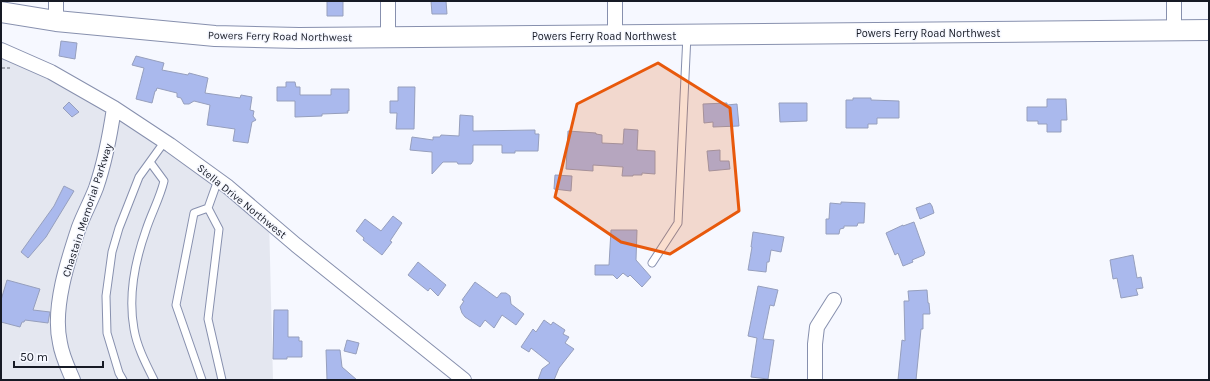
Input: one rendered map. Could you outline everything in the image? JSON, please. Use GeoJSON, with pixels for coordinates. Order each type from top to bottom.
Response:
{"type":"FeatureCollection","features":[{"type":"Feature","properties":{"kind":"street"},"geometry":{"type":"LineString","coordinates":[[56,1],[56,22]]}},
{"type":"Feature","properties":{"kind":"street"},"geometry":{"type":"LineString","coordinates":[[388,1],[388,37]]}},
{"type":"Feature","properties":{"kind":"street"},"geometry":{"type":"LineString","coordinates":[[615,1],[615,35]]}},
{"type":"Feature","properties":{"kind":"street"},"geometry":{"type":"LineString","coordinates":[[1174,1],[1174,31]]}},
{"type":"Feature","properties":{"kind":"street","name":"Powers Ferry Road Northwest"},"geometry":{"type":"LineString","coordinates":[[1,12],[56,22],[215,36],[299,38],[1209,30]]}},
{"type":"Feature","properties":{"kind":"street","name":"Stella Drive Northwest"},"geometry":{"type":"LineString","coordinates":[[1,50],[51,72],[114,108],[165,141],[218,180],[296,245],[464,380]]}},
{"type":"Feature","properties":{"kind":"street","name":"Chastain Memorial Parkway"},"geometry":{"type":"LineString","coordinates":[[73,380],[59,342],[57,319],[59,299],[80,227],[103,165],[110,140],[114,108]]}},
{"type":"Feature","properties":{"kind":"street"},"geometry":{"type":"LineString","coordinates":[[815,380],[815,344],[817,327],[834,300]]}},
{"type":"Feature","properties":{"kind":"lane"},"geometry":{"type":"LineString","coordinates":[[652,262],[678,223],[687,35]]}},
{"type":"Feature","properties":{"kind":"lane"},"geometry":{"type":"LineString","coordinates":[[123,380],[107,333],[106,296],[112,252],[119,228],[139,177],[165,141]]}},
{"type":"Feature","properties":{"kind":"lane"},"geometry":{"type":"LineString","coordinates":[[150,162],[164,181],[162,191],[146,230],[137,261],[132,298],[134,330],[143,357],[154,380]]}},
{"type":"Feature","properties":{"kind":"lane"},"geometry":{"type":"LineString","coordinates":[[202,380],[176,305],[194,214],[208,208],[218,180]]}},
{"type":"Feature","properties":{"kind":"lane"},"geometry":{"type":"LineString","coordinates":[[208,208],[220,229],[208,319],[222,380]]}},
{"type":"Feature","properties":{"kind":"highlighted area"},"geometry":{"type":"Polygon","coordinates":[[[658,63],[730,108],[739,211],[670,254],[621,242],[555,197],[577,104],[658,63]]]}},
{"type":"Feature","properties":{"kind":"shaded area"},"geometry":{"type":"Polygon","coordinates":[[[1,42],[19,56],[133,113],[269,218],[273,380],[1,380],[1,42]]]}},
{"type":"Feature","properties":{"kind":"building"},"geometry":{"type":"Polygon","coordinates":[[[327,1],[343,1],[343,16],[327,16],[327,1]]]}},
{"type":"Feature","properties":{"kind":"building"},"geometry":{"type":"Polygon","coordinates":[[[431,1],[446,1],[447,14],[432,14],[431,1]]]}},
{"type":"Feature","properties":{"kind":"building"},"geometry":{"type":"Polygon","coordinates":[[[61,41],[77,43],[75,59],[59,56],[61,41]]]}},
{"type":"Feature","properties":{"kind":"building"},"geometry":{"type":"Polygon","coordinates":[[[136,56],[164,63],[162,70],[188,75],[189,73],[208,78],[205,93],[240,98],[241,95],[252,97],[250,110],[254,111],[253,116],[256,120],[252,122],[248,143],[233,141],[235,129],[207,125],[210,105],[194,101],[189,104],[184,104],[181,98],[177,97],[177,93],[157,88],[152,103],[136,99],[144,68],[132,65],[136,56]]]}},
{"type":"Feature","properties":{"kind":"building"},"geometry":{"type":"Polygon","coordinates":[[[286,82],[295,82],[296,87],[300,87],[300,95],[331,95],[331,89],[349,89],[349,111],[347,111],[348,113],[322,114],[322,116],[295,117],[295,101],[277,101],[277,87],[286,87],[286,82]]]}},
{"type":"Feature","properties":{"kind":"building"},"geometry":{"type":"Polygon","coordinates":[[[398,87],[415,87],[414,129],[396,129],[397,113],[390,113],[390,101],[398,101],[398,87]]]}},
{"type":"Feature","properties":{"kind":"building"},"geometry":{"type":"Polygon","coordinates":[[[853,98],[899,101],[899,118],[877,118],[877,124],[868,124],[868,128],[846,128],[846,100],[853,100],[853,98]]]}},
{"type":"Feature","properties":{"kind":"building"},"geometry":{"type":"Polygon","coordinates":[[[1047,99],[1066,99],[1067,120],[1061,120],[1061,132],[1047,132],[1047,124],[1038,124],[1038,121],[1027,121],[1027,107],[1047,107],[1047,99]]]}},
{"type":"Feature","properties":{"kind":"building"},"geometry":{"type":"Polygon","coordinates":[[[69,102],[79,112],[72,117],[63,108],[69,102]]]}},
{"type":"Feature","properties":{"kind":"building"},"geometry":{"type":"Polygon","coordinates":[[[727,103],[727,105],[737,104],[739,126],[713,127],[713,122],[704,123],[703,104],[727,103]]]}},
{"type":"Feature","properties":{"kind":"building"},"geometry":{"type":"Polygon","coordinates":[[[779,103],[807,103],[807,121],[780,122],[779,103]]]}},
{"type":"Feature","properties":{"kind":"building"},"geometry":{"type":"Polygon","coordinates":[[[460,115],[473,116],[473,131],[535,130],[535,134],[539,134],[538,151],[515,151],[515,153],[502,153],[502,145],[473,145],[473,161],[471,164],[443,162],[432,174],[432,152],[410,150],[412,137],[433,140],[433,137],[440,137],[441,135],[459,136],[460,115]]]}},
{"type":"Feature","properties":{"kind":"building"},"geometry":{"type":"Polygon","coordinates":[[[624,129],[638,130],[637,150],[655,151],[655,174],[642,173],[642,175],[622,176],[623,167],[593,165],[593,171],[566,169],[568,131],[596,133],[602,135],[602,143],[623,144],[624,129]]]}},
{"type":"Feature","properties":{"kind":"building"},"geometry":{"type":"Polygon","coordinates":[[[720,150],[720,161],[729,161],[730,169],[709,171],[707,151],[720,150]]]}},
{"type":"Feature","properties":{"kind":"building"},"geometry":{"type":"Polygon","coordinates":[[[555,175],[572,176],[571,191],[554,189],[555,175]]]}},
{"type":"Feature","properties":{"kind":"building"},"geometry":{"type":"Polygon","coordinates":[[[64,186],[74,191],[46,237],[28,258],[21,252],[54,206],[64,186]]]}},
{"type":"Feature","properties":{"kind":"building"},"geometry":{"type":"Polygon","coordinates":[[[841,202],[865,203],[864,223],[858,223],[857,226],[844,226],[844,228],[840,229],[839,234],[826,234],[826,219],[829,219],[830,203],[841,204],[841,202]]]}},
{"type":"Feature","properties":{"kind":"building"},"geometry":{"type":"Polygon","coordinates":[[[930,203],[934,213],[920,219],[916,208],[930,203]]]}},
{"type":"Feature","properties":{"kind":"building"},"geometry":{"type":"Polygon","coordinates":[[[393,216],[402,223],[390,241],[392,242],[382,255],[363,240],[364,238],[356,231],[365,219],[381,231],[393,216]]]}},
{"type":"Feature","properties":{"kind":"building"},"geometry":{"type":"Polygon","coordinates":[[[914,222],[925,253],[924,255],[912,260],[913,262],[903,266],[898,253],[895,255],[886,233],[903,225],[914,222]]]}},
{"type":"Feature","properties":{"kind":"building"},"geometry":{"type":"Polygon","coordinates":[[[611,230],[637,230],[636,260],[651,277],[642,287],[630,275],[628,277],[623,273],[617,279],[613,275],[595,275],[595,265],[609,265],[611,230]]]}},
{"type":"Feature","properties":{"kind":"building"},"geometry":{"type":"Polygon","coordinates":[[[753,232],[784,237],[781,252],[771,250],[769,262],[767,262],[766,272],[748,270],[753,232]]]}},
{"type":"Feature","properties":{"kind":"building"},"geometry":{"type":"Polygon","coordinates":[[[1133,255],[1137,278],[1141,277],[1143,288],[1136,289],[1138,295],[1121,298],[1117,278],[1113,279],[1110,260],[1133,255]]]}},
{"type":"Feature","properties":{"kind":"building"},"geometry":{"type":"Polygon","coordinates":[[[418,262],[446,285],[438,296],[430,288],[428,291],[408,275],[418,262]]]}},
{"type":"Feature","properties":{"kind":"building"},"geometry":{"type":"Polygon","coordinates":[[[7,280],[40,289],[33,310],[50,312],[48,323],[25,320],[22,322],[20,327],[1,322],[1,300],[7,280]]]}},
{"type":"Feature","properties":{"kind":"building"},"geometry":{"type":"Polygon","coordinates":[[[475,282],[497,298],[501,293],[506,293],[510,296],[511,304],[524,314],[516,325],[502,315],[494,328],[485,320],[480,327],[465,317],[460,307],[464,301],[462,300],[475,282]]]}},
{"type":"Feature","properties":{"kind":"building"},"geometry":{"type":"Polygon","coordinates":[[[758,286],[778,290],[774,306],[770,305],[763,339],[774,340],[768,379],[751,377],[757,338],[748,336],[758,286]]]}},
{"type":"Feature","properties":{"kind":"building"},"geometry":{"type":"Polygon","coordinates":[[[927,290],[930,314],[923,314],[923,329],[921,329],[916,380],[898,380],[902,340],[905,341],[904,301],[909,301],[908,291],[927,290]]]}},
{"type":"Feature","properties":{"kind":"building"},"geometry":{"type":"Polygon","coordinates":[[[274,310],[288,310],[288,337],[299,337],[299,341],[302,341],[302,357],[273,359],[274,310]]]}},
{"type":"Feature","properties":{"kind":"building"},"geometry":{"type":"Polygon","coordinates":[[[544,320],[551,325],[553,322],[565,330],[563,334],[569,337],[565,343],[574,349],[559,368],[554,380],[538,380],[542,369],[550,363],[531,348],[529,352],[521,347],[533,329],[536,332],[544,320]]]}},
{"type":"Feature","properties":{"kind":"building"},"geometry":{"type":"Polygon","coordinates":[[[347,340],[359,343],[356,354],[344,351],[347,340]]]}},
{"type":"Feature","properties":{"kind":"building"},"geometry":{"type":"Polygon","coordinates":[[[326,350],[340,350],[342,367],[357,380],[327,380],[326,350]]]}}]}
